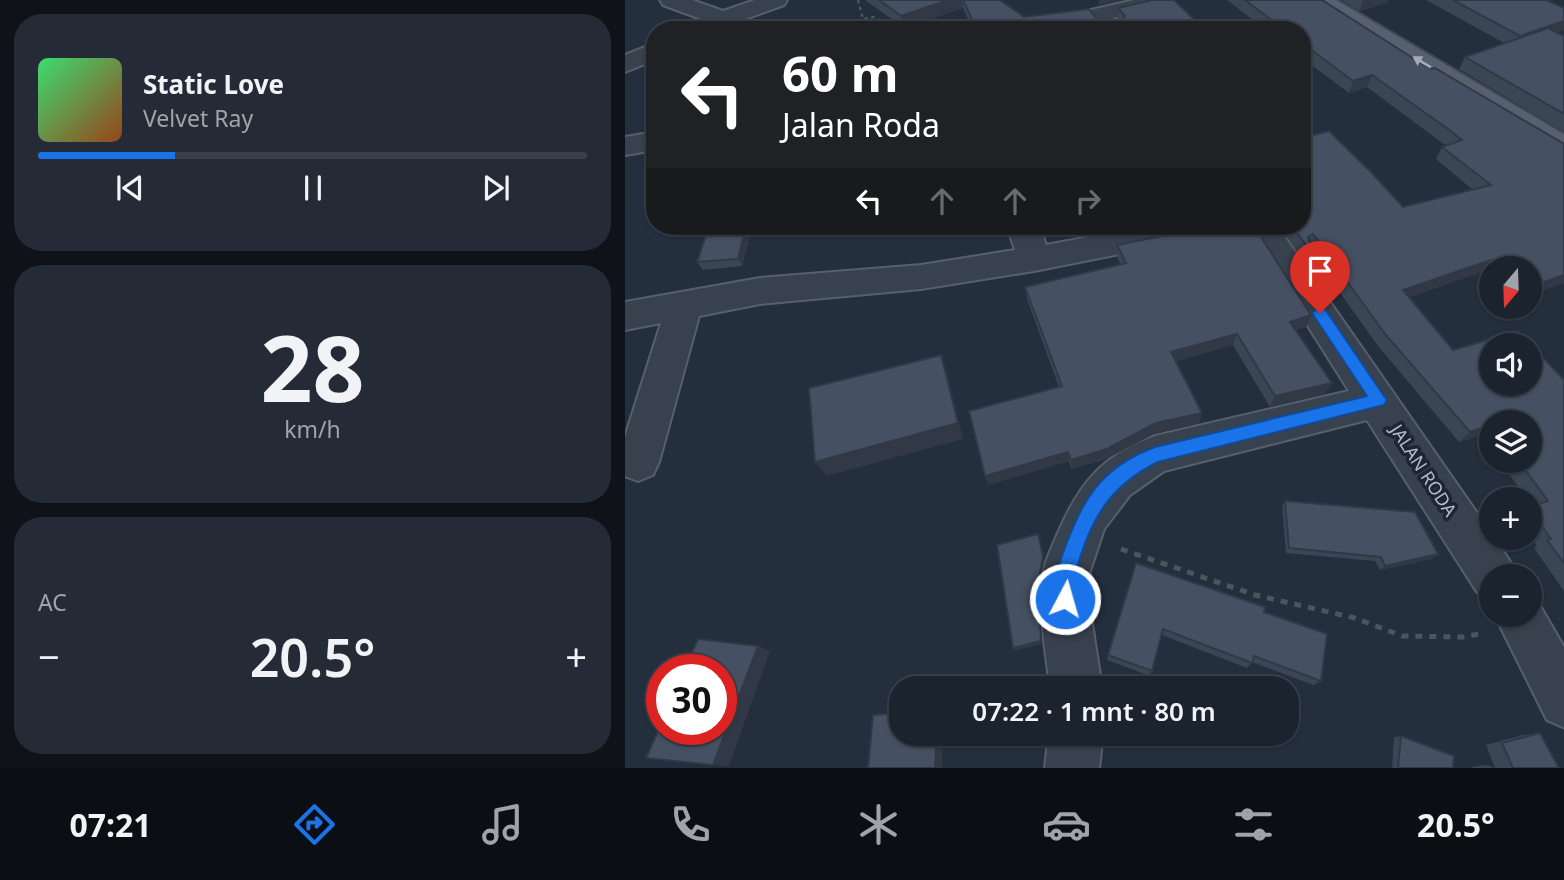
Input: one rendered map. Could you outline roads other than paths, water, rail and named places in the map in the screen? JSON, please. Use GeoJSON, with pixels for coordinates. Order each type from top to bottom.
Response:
{"type":"FeatureCollection","features":[{"type":"Feature","properties":{"kind":"main road"},"geometry":{"type":"LineString","coordinates":[[1320,0],[1564,148]]}},
{"type":"Feature","properties":{"kind":"street"},"geometry":{"type":"LineString","coordinates":[[671,0],[698,21]]}},
{"type":"Feature","properties":{"kind":"street"},"geometry":{"type":"LineString","coordinates":[[719,21],[776,0]]}},
{"type":"Feature","properties":{"kind":"street"},"geometry":{"type":"LineString","coordinates":[[1098,15],[1163,0]]}},
{"type":"Feature","properties":{"kind":"street"},"geometry":{"type":"LineString","coordinates":[[625,65],[646,54]]}},
{"type":"Feature","properties":{"kind":"street"},"geometry":{"type":"LineString","coordinates":[[625,146],[646,142]]}},
{"type":"Feature","properties":{"kind":"street"},"geometry":{"type":"LineString","coordinates":[[1026,235],[1035,259]]}},
{"type":"Feature","properties":{"kind":"street"},"geometry":{"type":"LineString","coordinates":[[625,316],[760,291],[921,277],[1035,259],[1159,235]]}},
{"type":"Feature","properties":{"kind":"street","name":"JALAN RODA"},"geometry":{"type":"LineString","coordinates":[[1267,235],[1485,564]]}},
{"type":"Feature","properties":{"kind":"street"},"geometry":{"type":"LineString","coordinates":[[638,462],[684,305]]}},
{"type":"Feature","properties":{"kind":"street"},"geometry":{"type":"LineString","coordinates":[[1075,676],[1065,599],[1066,571],[1086,515],[1104,491],[1128,468],[1155,455],[1379,400]]}},
{"type":"Feature","properties":{"kind":"street"},"geometry":{"type":"LineString","coordinates":[[1525,627],[1561,688]]}},
{"type":"Feature","properties":{"kind":"street"},"geometry":{"type":"LineString","coordinates":[[1072,768],[1075,746]]}}]}
